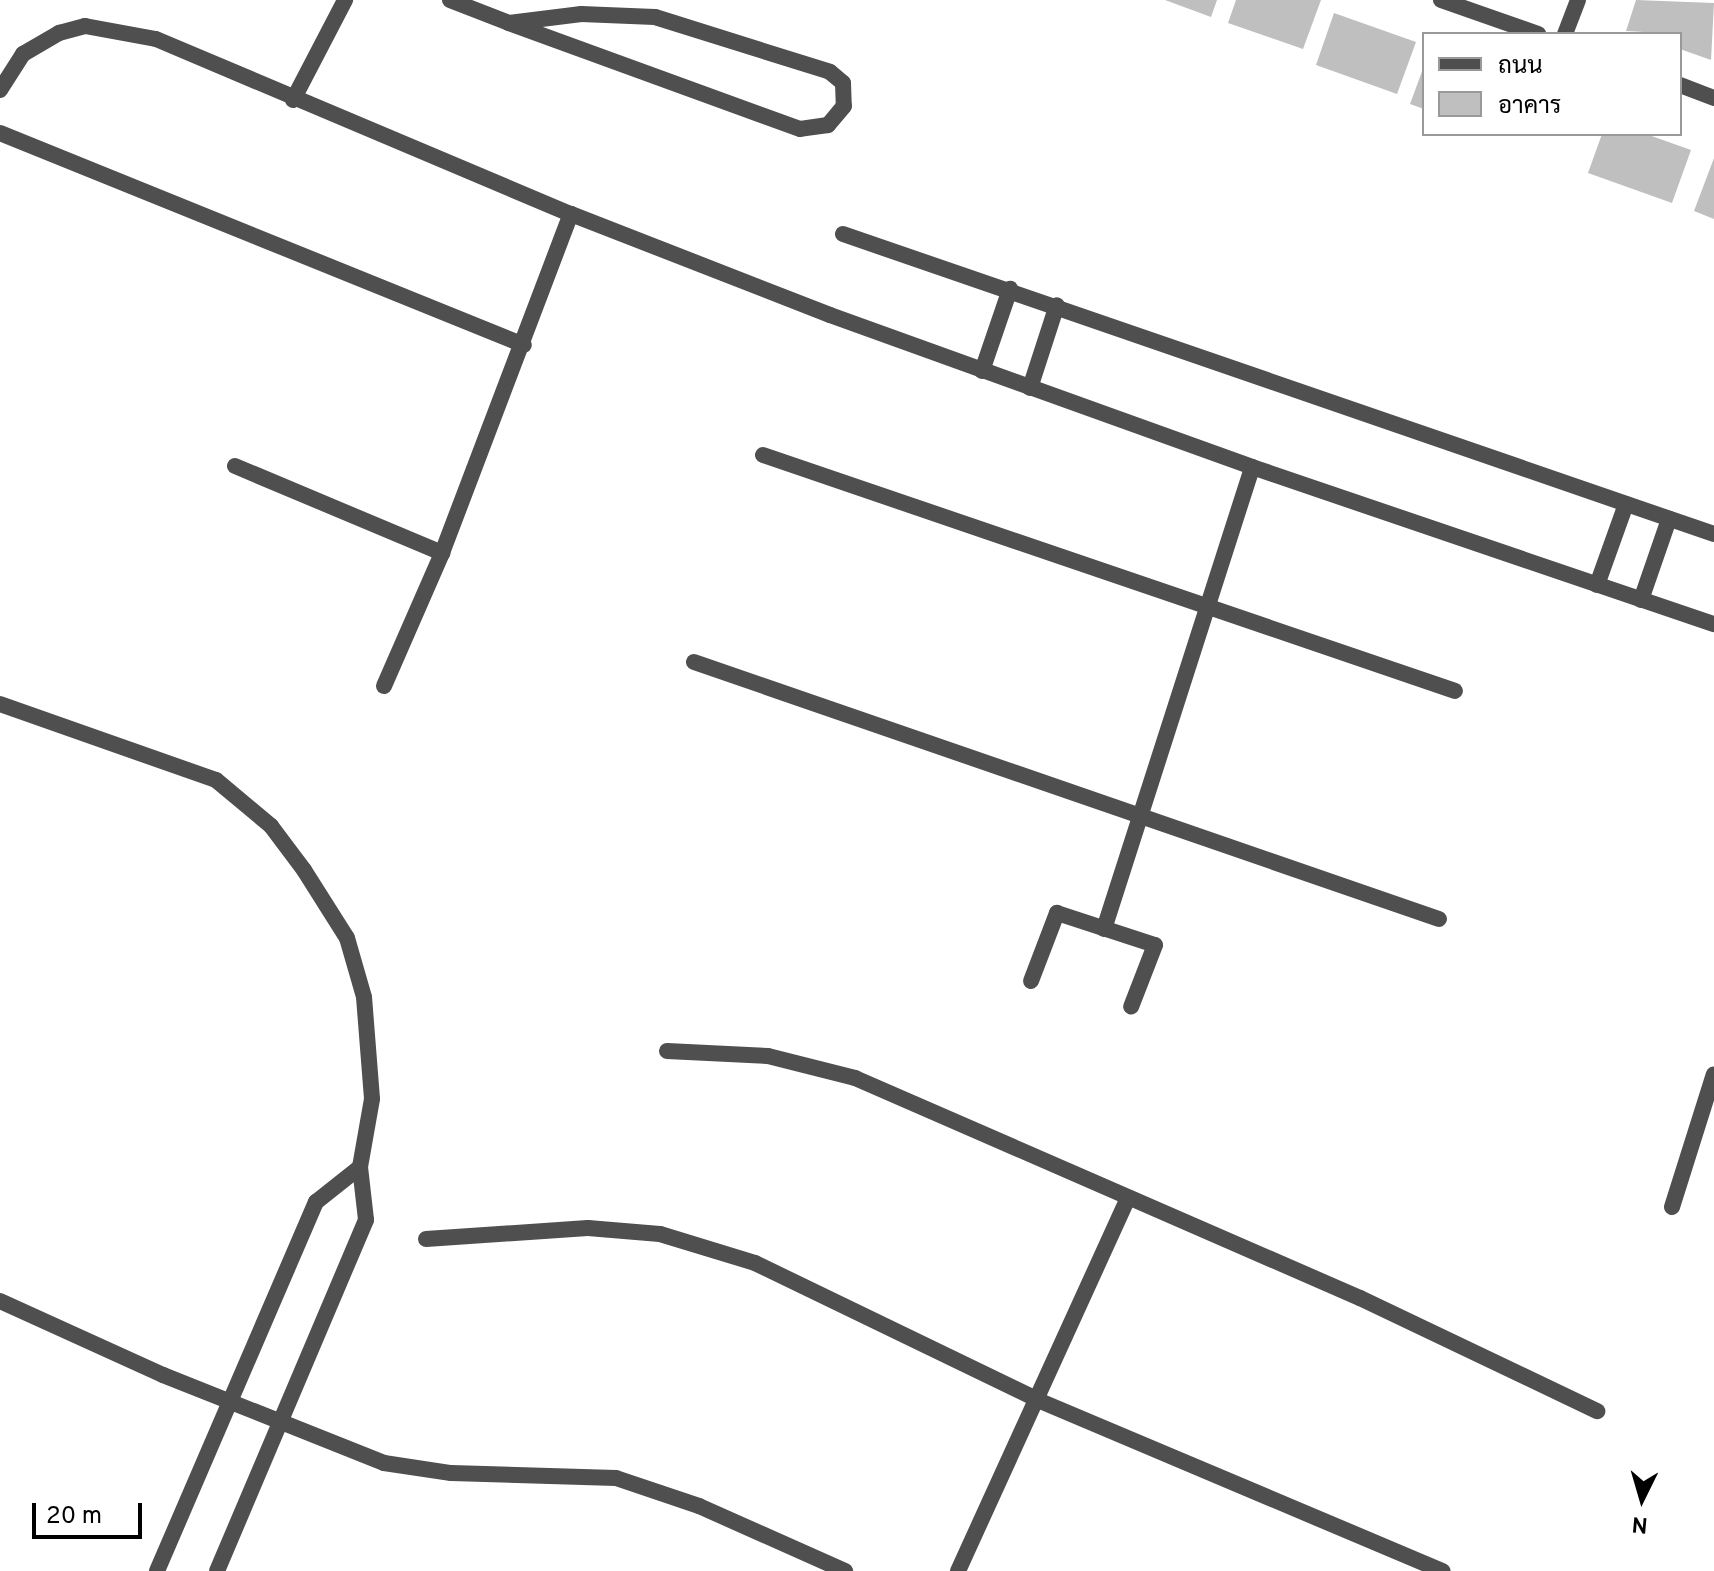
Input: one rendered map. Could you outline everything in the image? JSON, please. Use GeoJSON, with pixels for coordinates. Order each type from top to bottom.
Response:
{"type":"FeatureCollection","features":[{"type":"Feature","properties":{"kind":"street"},"geometry":{"type":"LineString","coordinates":[[293,100],[345,0]]}},
{"type":"Feature","properties":{"kind":"street"},"geometry":{"type":"LineString","coordinates":[[450,0],[509,23],[800,129],[828,125],[844,106],[843,83],[830,72],[655,17],[581,14],[509,23]]}},
{"type":"Feature","properties":{"kind":"street"},"geometry":{"type":"LineString","coordinates":[[1441,0],[1532,32]]}},
{"type":"Feature","properties":{"kind":"street"},"geometry":{"type":"LineString","coordinates":[[1566,32],[1578,0]]}},
{"type":"Feature","properties":{"kind":"street"},"geometry":{"type":"LineString","coordinates":[[0,90],[23,54],[59,33],[85,26],[156,39],[293,100],[571,214],[982,371],[1252,467],[1714,624]]}},
{"type":"Feature","properties":{"kind":"street"},"geometry":{"type":"LineString","coordinates":[[1682,86],[1714,98]]}},
{"type":"Feature","properties":{"kind":"street"},"geometry":{"type":"LineString","coordinates":[[0,133],[524,345]]}},
{"type":"Feature","properties":{"kind":"street"},"geometry":{"type":"LineString","coordinates":[[384,686],[442,553],[524,345],[571,214]]}},
{"type":"Feature","properties":{"kind":"street"},"geometry":{"type":"LineString","coordinates":[[843,234],[1057,305],[1714,534]]}},
{"type":"Feature","properties":{"kind":"street"},"geometry":{"type":"LineString","coordinates":[[982,371],[1010,289]]}},
{"type":"Feature","properties":{"kind":"street"},"geometry":{"type":"LineString","coordinates":[[1030,388],[1057,305]]}},
{"type":"Feature","properties":{"kind":"street"},"geometry":{"type":"LineString","coordinates":[[763,455],[1455,691]]}},
{"type":"Feature","properties":{"kind":"street"},"geometry":{"type":"LineString","coordinates":[[235,466],[442,553]]}},
{"type":"Feature","properties":{"kind":"street"},"geometry":{"type":"LineString","coordinates":[[1104,929],[1210,607],[1252,467]]}},
{"type":"Feature","properties":{"kind":"street"},"geometry":{"type":"LineString","coordinates":[[1597,585],[1626,504]]}},
{"type":"Feature","properties":{"kind":"street"},"geometry":{"type":"LineString","coordinates":[[1641,600],[1669,519]]}},
{"type":"Feature","properties":{"kind":"street"},"geometry":{"type":"LineString","coordinates":[[694,662],[1140,819],[1439,919]]}},
{"type":"Feature","properties":{"kind":"street"},"geometry":{"type":"LineString","coordinates":[[0,704],[216,780],[271,826],[347,938],[364,997],[372,1099],[360,1167],[366,1220],[217,1571]]}},
{"type":"Feature","properties":{"kind":"street"},"geometry":{"type":"LineString","coordinates":[[1031,981],[1057,913],[1155,945],[1131,1007]]}},
{"type":"Feature","properties":{"kind":"street"},"geometry":{"type":"LineString","coordinates":[[667,1051],[768,1056],[855,1078],[1127,1201],[1360,1298],[1597,1411]]}},
{"type":"Feature","properties":{"kind":"street"},"geometry":{"type":"LineString","coordinates":[[1672,1207],[1714,1074]]}},
{"type":"Feature","properties":{"kind":"street"},"geometry":{"type":"LineString","coordinates":[[157,1571],[316,1202],[360,1167]]}},
{"type":"Feature","properties":{"kind":"street"},"geometry":{"type":"LineString","coordinates":[[958,1571],[1040,1401],[1127,1201]]}},
{"type":"Feature","properties":{"kind":"street"},"geometry":{"type":"LineString","coordinates":[[426,1239],[588,1228],[660,1234],[755,1263],[1040,1401],[1443,1571]]}},
{"type":"Feature","properties":{"kind":"street"},"geometry":{"type":"LineString","coordinates":[[0,1301],[229,1402],[384,1463],[451,1473],[616,1478],[699,1506],[845,1571]]}},
{"type":"Feature","properties":{"kind":"building"},"geometry":{"type":"Polygon","coordinates":[[[1165,0],[1217,0],[1211,17],[1165,0]]]}},
{"type":"Feature","properties":{"kind":"building"},"geometry":{"type":"Polygon","coordinates":[[[1236,0],[1321,0],[1303,49],[1228,23],[1236,0]]]}},
{"type":"Feature","properties":{"kind":"building"},"geometry":{"type":"Polygon","coordinates":[[[1636,0],[1714,3],[1711,60],[1682,50],[1682,32],[1626,31],[1636,0]]]}},
{"type":"Feature","properties":{"kind":"building"},"geometry":{"type":"Polygon","coordinates":[[[1334,13],[1416,42],[1397,94],[1316,65],[1334,13]]]}},
{"type":"Feature","properties":{"kind":"building"},"geometry":{"type":"Polygon","coordinates":[[[1422,71],[1422,108],[1410,104],[1422,71]]]}},
{"type":"Feature","properties":{"kind":"building"},"geometry":{"type":"Polygon","coordinates":[[[1601,136],[1652,136],[1691,150],[1672,203],[1588,173],[1601,136]]]}},
{"type":"Feature","properties":{"kind":"building"},"geometry":{"type":"Polygon","coordinates":[[[1714,158],[1714,219],[1694,211],[1714,158]]]}}]}
